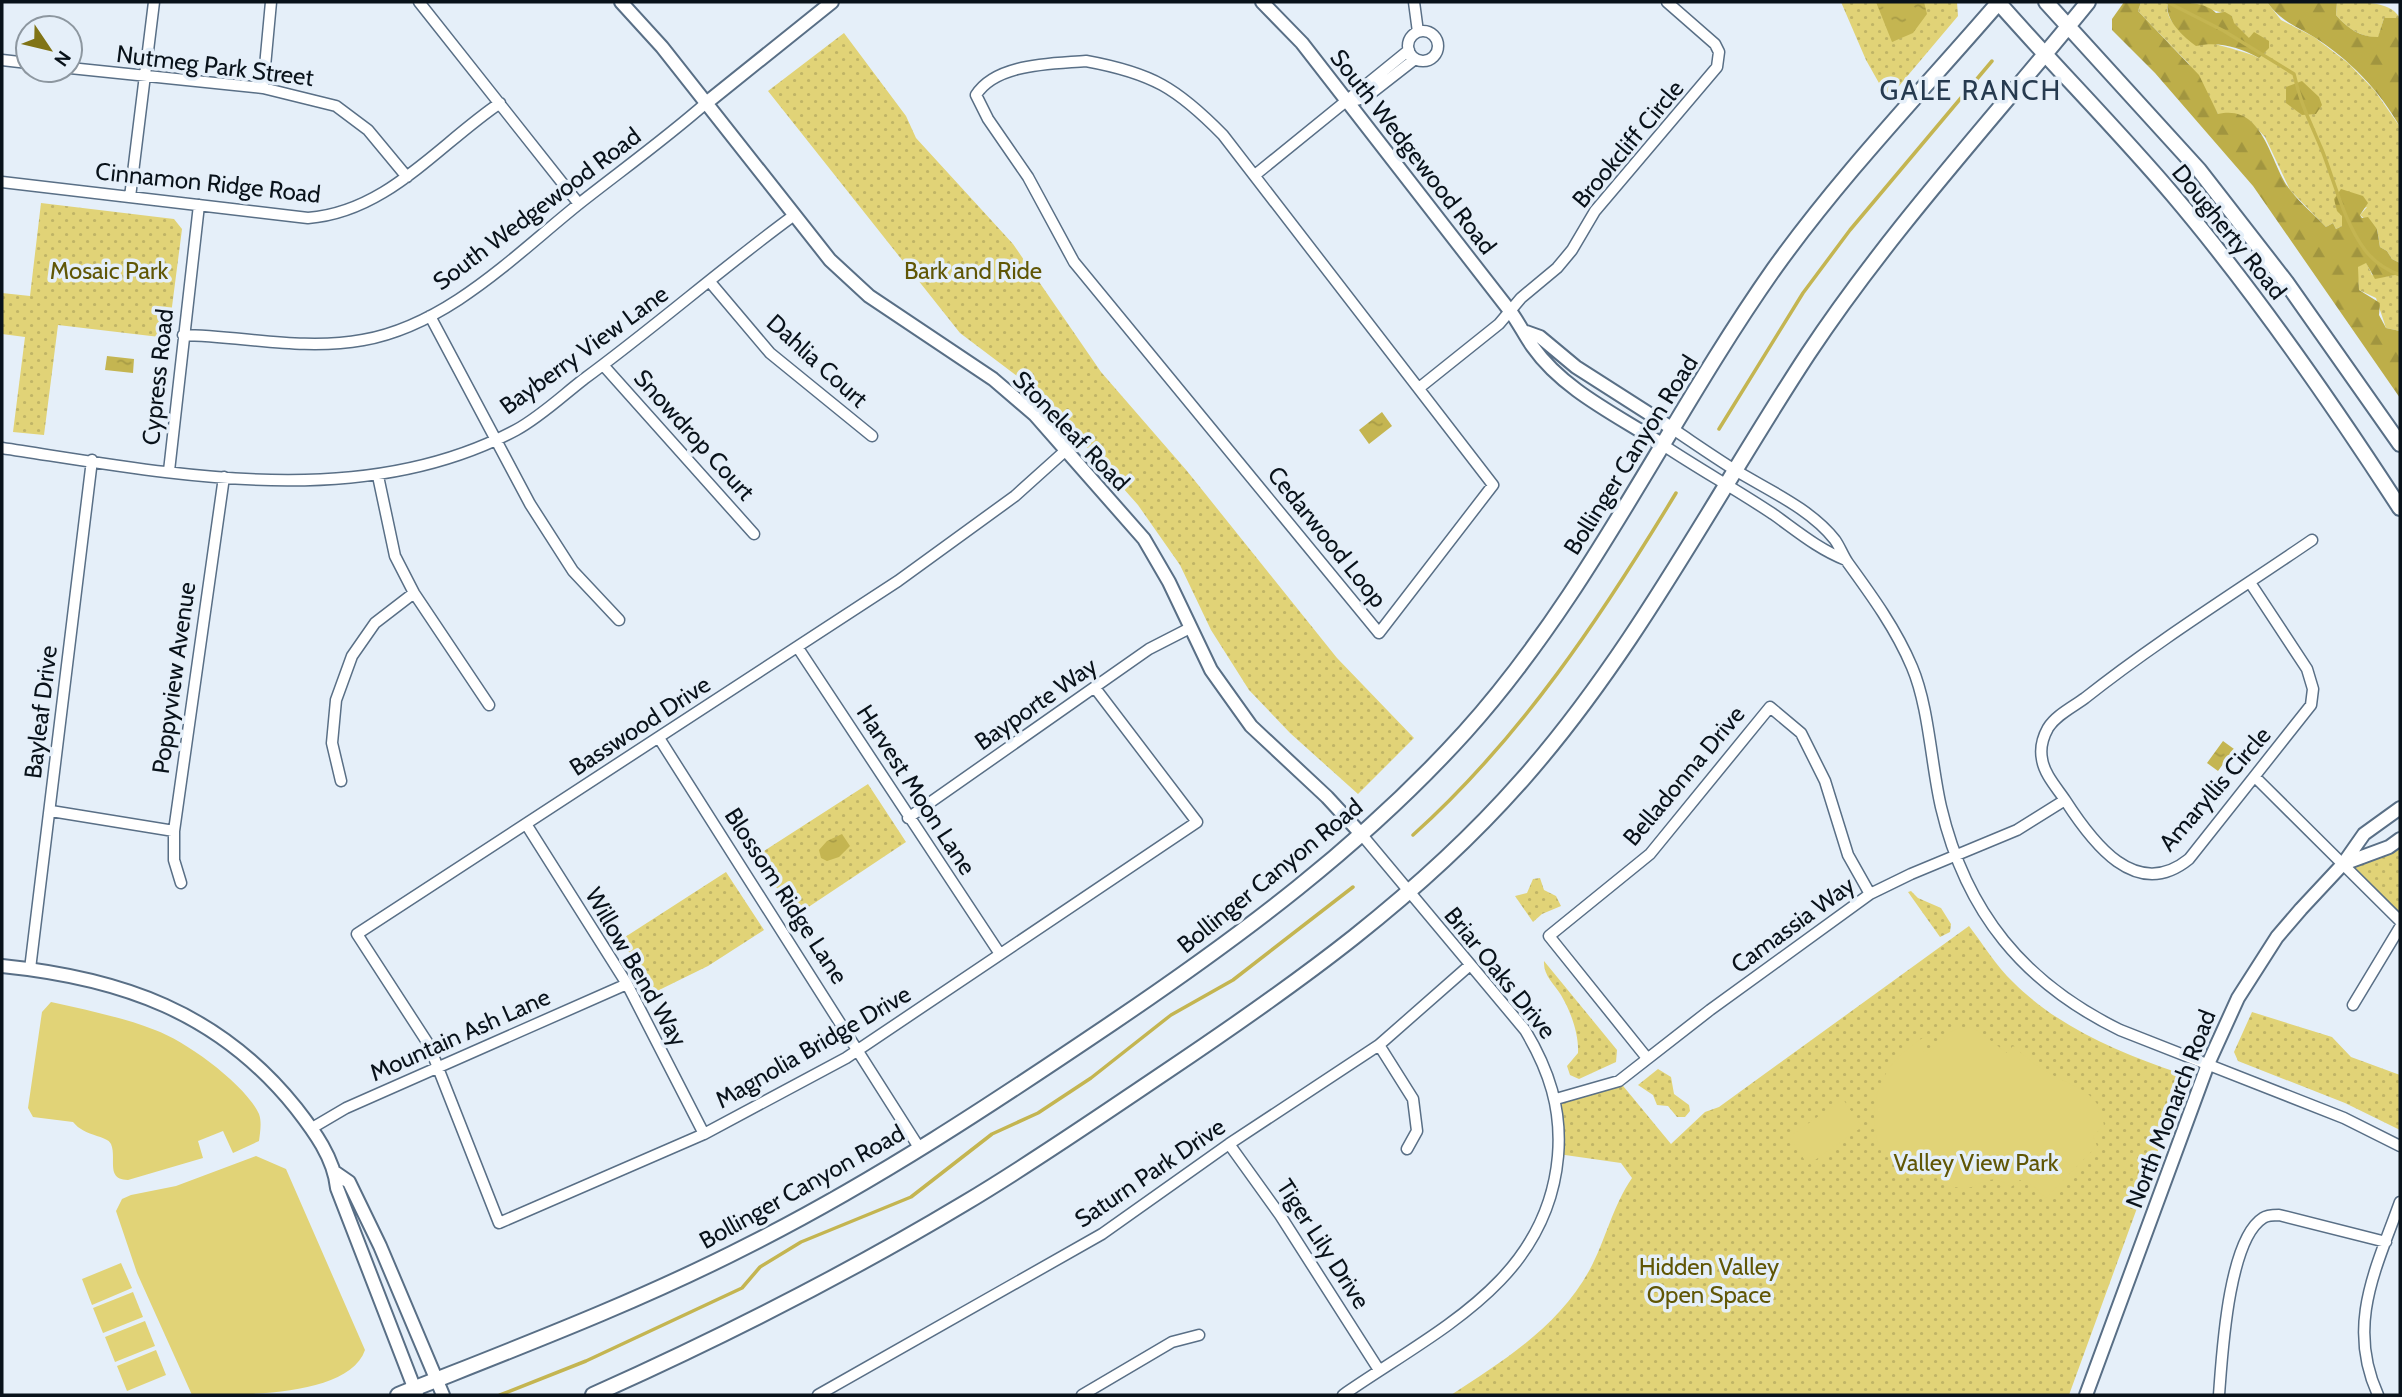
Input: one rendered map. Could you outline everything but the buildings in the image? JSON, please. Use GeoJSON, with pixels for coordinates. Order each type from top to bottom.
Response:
{"type":"FeatureCollection","features":[{"type":"Feature","properties":{"kind":"main road","name":"Dougherty Road"},"geometry":{"type":"LineString","coordinates":[[1999,2],[2172,194],[2254,297],[2346,424],[2400,508]]}},
{"type":"Feature","properties":{"kind":"main road","name":"Bollinger Canyon Road"},"geometry":{"type":"LineString","coordinates":[[398,1395],[415,1392],[437,1380],[637,1298],[748,1247],[920,1149],[1180,977],[1306,884],[1362,835],[1466,731],[1510,679],[1588,568],[1742,317],[1805,229],[1999,2]]}},
{"type":"Feature","properties":{"kind":"main road","name":"Dougherty Road"},"geometry":{"type":"LineString","coordinates":[[2046,2],[2199,170],[2286,282],[2400,444]]}},
{"type":"Feature","properties":{"kind":"main road"},"geometry":{"type":"LineString","coordinates":[[593,1395],[789,1301],[967,1202],[1051,1149],[1275,998],[1362,933],[1409,893],[1521,781],[1566,727],[1653,604],[1806,357],[1859,284],[2088,2]]}},
{"type":"Feature","properties":{"kind":"street"},"geometry":{"type":"LineString","coordinates":[[130,197],[154,2]]}},
{"type":"Feature","properties":{"kind":"street"},"geometry":{"type":"LineString","coordinates":[[262,88],[271,2]]}},
{"type":"Feature","properties":{"kind":"street"},"geometry":{"type":"LineString","coordinates":[[419,2],[579,204]]}},
{"type":"Feature","properties":{"kind":"street","name":"Stoneleaf Road"},"geometry":{"type":"LineString","coordinates":[[621,2],[662,47],[830,260],[869,296],[993,379],[1021,402],[1144,539],[1169,582],[1211,670],[1251,726],[1327,797],[1362,835]]}},
{"type":"Feature","properties":{"kind":"street","name":"South Wedgewood Road"},"geometry":{"type":"LineString","coordinates":[[183,335],[302,345],[359,341],[393,334],[430,316],[483,282],[832,2]]}},
{"type":"Feature","properties":{"kind":"street","name":"South Wedgewood Road"},"geometry":{"type":"LineString","coordinates":[[1262,2],[1302,43],[1526,332],[1531,346],[1561,376],[1663,444]]}},
{"type":"Feature","properties":{"kind":"street"},"geometry":{"type":"LineString","coordinates":[[1414,2],[1418,32]]}},
{"type":"Feature","properties":{"kind":"street","name":"Brookcliff Circle"},"geometry":{"type":"LineString","coordinates":[[1419,388],[1499,324],[1572,250],[1595,211],[1717,67],[1719,52],[1715,44],[1667,2]]}},
{"type":"Feature","properties":{"kind":"street"},"geometry":{"type":"LineString","coordinates":[[1418,32],[1432,34],[1438,47],[1431,59],[1412,54],[1411,37],[1418,32]]}},
{"type":"Feature","properties":{"kind":"street"},"geometry":{"type":"LineString","coordinates":[[1255,174],[1348,102],[1365,98],[1412,54]]}},
{"type":"Feature","properties":{"kind":"street","name":"Cedarwood Loop"},"geometry":{"type":"LineString","coordinates":[[1086,61],[1123,68],[1157,80],[1189,100],[1255,174],[1493,485],[1379,633],[1074,262],[1028,177],[988,119],[976,94],[982,85],[990,80],[1041,65],[1086,61]]}},
{"type":"Feature","properties":{"kind":"street","name":"Nutmeg Park Street"},"geometry":{"type":"LineString","coordinates":[[84,70],[262,88],[336,106],[368,130],[407,177]]}},
{"type":"Feature","properties":{"kind":"street","name":"Cinnamon Ridge Road"},"geometry":{"type":"LineString","coordinates":[[2,182],[308,218],[337,215],[375,198],[407,177],[499,103]]}},
{"type":"Feature","properties":{"kind":"street","name":"Cypress Road"},"geometry":{"type":"LineString","coordinates":[[169,471],[198,205]]}},
{"type":"Feature","properties":{"kind":"street","name":"Bayberry View Lane"},"geometry":{"type":"LineString","coordinates":[[2,448],[169,471],[281,481],[378,476],[457,455],[517,429],[793,216]]}},
{"type":"Feature","properties":{"kind":"street","name":"Dahlia Court"},"geometry":{"type":"LineString","coordinates":[[710,282],[771,353],[872,436]]}},
{"type":"Feature","properties":{"kind":"street"},"geometry":{"type":"LineString","coordinates":[[430,316],[530,504],[573,571],[619,620]]}},
{"type":"Feature","properties":{"kind":"street","name":"South Wedgewood Road"},"geometry":{"type":"LineString","coordinates":[[1526,332],[1540,337],[1576,367],[1673,429]]}},
{"type":"Feature","properties":{"kind":"street","name":"Snowdrop Court"},"geometry":{"type":"LineString","coordinates":[[603,365],[754,534]]}},
{"type":"Feature","properties":{"kind":"street"},"geometry":{"type":"LineString","coordinates":[[1673,429],[1789,503],[1820,527],[1835,540],[1846,560],[1879,603],[1913,668],[1941,807],[1956,856],[1987,920],[2027,968],[2085,1013],[2120,1030],[2344,1118],[2400,1146]]}},
{"type":"Feature","properties":{"kind":"street"},"geometry":{"type":"LineString","coordinates":[[1663,444],[1724,486],[1771,513],[1823,551],[1846,560]]}},
{"type":"Feature","properties":{"kind":"street","name":"Basswood Drive"},"geometry":{"type":"LineString","coordinates":[[438,1068],[429,1045],[357,934],[798,648],[955,542],[1015,496],[1065,451]]}},
{"type":"Feature","properties":{"kind":"street","name":"Bayleaf Drive"},"geometry":{"type":"LineString","coordinates":[[30,969],[92,460]]}},
{"type":"Feature","properties":{"kind":"street"},"geometry":{"type":"LineString","coordinates":[[378,476],[395,556],[414,593],[489,705]]}},
{"type":"Feature","properties":{"kind":"street","name":"Poppyview Avenue"},"geometry":{"type":"LineString","coordinates":[[181,883],[174,860],[174,831],[224,477]]}},
{"type":"Feature","properties":{"kind":"street","name":"Amaryllis Circle"},"geometry":{"type":"LineString","coordinates":[[2251,584],[2307,669],[2313,689],[2311,705],[2303,719],[2189,859],[2164,874],[2147,875],[2131,870],[2084,830],[2042,760],[2042,744],[2049,727],[2112,677],[2312,540]]}},
{"type":"Feature","properties":{"kind":"street"},"geometry":{"type":"LineString","coordinates":[[341,781],[332,743],[335,700],[352,656],[375,623],[414,593]]}},
{"type":"Feature","properties":{"kind":"street","name":"Bayporte Way"},"geometry":{"type":"LineString","coordinates":[[908,818],[1149,649],[1190,628]]}},
{"type":"Feature","properties":{"kind":"street","name":"Harvest Moon Lane"},"geometry":{"type":"LineString","coordinates":[[798,648],[1000,954]]}},
{"type":"Feature","properties":{"kind":"street","name":"Magnolia Bridge Drive"},"geometry":{"type":"LineString","coordinates":[[438,1068],[499,1223],[704,1134],[860,1049],[1197,822],[1095,688]]}},
{"type":"Feature","properties":{"kind":"street","name":"Belladonna Drive"},"geometry":{"type":"LineString","coordinates":[[1647,1058],[1549,936],[1650,853],[1770,707],[1801,733],[1825,780],[1848,855],[1870,894]]}},
{"type":"Feature","properties":{"kind":"street","name":"Blossom Ridge Lane"},"geometry":{"type":"LineString","coordinates":[[659,738],[860,1049],[920,1149]]}},
{"type":"Feature","properties":{"kind":"street"},"geometry":{"type":"LineString","coordinates":[[2256,778],[2400,920]]}},
{"type":"Feature","properties":{"kind":"street","name":"Camassia Way"},"geometry":{"type":"LineString","coordinates":[[1556,1099],[1619,1081],[1870,894],[2017,831],[2065,800]]}},
{"type":"Feature","properties":{"kind":"street","name":"North Monarch Road"},"geometry":{"type":"LineString","coordinates":[[2086,1395],[2208,1064],[2238,998],[2277,937],[2343,864],[2364,834],[2400,808]]}},
{"type":"Feature","properties":{"kind":"street"},"geometry":{"type":"LineString","coordinates":[[51,811],[174,831]]}},
{"type":"Feature","properties":{"kind":"street","name":"Willow Bend Way"},"geometry":{"type":"LineString","coordinates":[[526,824],[627,984],[704,1134]]}},
{"type":"Feature","properties":{"kind":"street","name":"Briar Oaks Drive"},"geometry":{"type":"LineString","coordinates":[[1343,1395],[1460,1316],[1497,1286],[1535,1237],[1548,1208],[1556,1178],[1559,1140],[1556,1099],[1545,1064],[1525,1031],[1362,835]]}},
{"type":"Feature","properties":{"kind":"street","name":"North Monarch Road"},"geometry":{"type":"LineString","coordinates":[[2343,864],[2389,847],[2400,839]]}},
{"type":"Feature","properties":{"kind":"street"},"geometry":{"type":"LineString","coordinates":[[2353,1005],[2400,927]]}},
{"type":"Feature","properties":{"kind":"street","name":"Saturn Park Drive"},"geometry":{"type":"LineString","coordinates":[[818,1395],[838,1390],[1102,1234],[1229,1144],[1379,1045],[1469,965]]}},
{"type":"Feature","properties":{"kind":"street"},"geometry":{"type":"LineString","coordinates":[[2,966],[103,981],[184,1013],[252,1062],[280,1089],[312,1128],[335,1173],[337,1188],[415,1392]]}},
{"type":"Feature","properties":{"kind":"street","name":"Mountain Ash Lane"},"geometry":{"type":"LineString","coordinates":[[312,1128],[346,1108],[627,984]]}},
{"type":"Feature","properties":{"kind":"street"},"geometry":{"type":"LineString","coordinates":[[1379,1045],[1413,1099],[1417,1131],[1407,1149]]}},
{"type":"Feature","properties":{"kind":"street","name":"Tiger Lily Drive"},"geometry":{"type":"LineString","coordinates":[[1229,1144],[1280,1215],[1379,1370]]}},
{"type":"Feature","properties":{"kind":"street"},"geometry":{"type":"LineString","coordinates":[[335,1173],[349,1182],[363,1209],[443,1395]]}},
{"type":"Feature","properties":{"kind":"street"},"geometry":{"type":"LineString","coordinates":[[2378,1395],[2364,1352],[2365,1302],[2400,1202]]}},
{"type":"Feature","properties":{"kind":"street"},"geometry":{"type":"LineString","coordinates":[[2219,1395],[2224,1329],[2239,1258],[2252,1229],[2265,1216],[2279,1215],[2386,1242]]}},
{"type":"Feature","properties":{"kind":"street"},"geometry":{"type":"LineString","coordinates":[[1082,1395],[1172,1342],[1199,1335]]}},
{"type":"Feature","properties":{"kind":"green space"},"geometry":{"type":"Polygon","coordinates":[[[1841,2],[1957,2],[1958,16],[1888,99],[1866,60],[1841,2]]]}},
{"type":"Feature","properties":{"kind":"green space"},"geometry":{"type":"Polygon","coordinates":[[[2124,2],[2141,2],[2138,11],[2199,75],[2218,114],[2234,113],[2246,118],[2256,127],[2291,191],[2326,227],[2333,223],[2336,229],[2342,226],[2342,216],[2337,211],[2334,199],[2341,189],[2363,196],[2368,203],[2360,215],[2362,218],[2368,217],[2377,229],[2380,247],[2400,263],[2400,274],[2375,279],[2366,263],[2358,267],[2359,290],[2380,303],[2379,315],[2386,328],[2400,331],[2400,398],[2253,186],[2155,73],[2112,30],[2112,19],[2124,2]]]}},
{"type":"Feature","properties":{"kind":"green space"},"geometry":{"type":"Polygon","coordinates":[[[2141,2],[2168,2],[2168,15],[2175,25],[2187,33],[2259,58],[2266,49],[2253,35],[2249,39],[2233,23],[2232,16],[2187,2],[2267,2],[2281,20],[2314,37],[2348,63],[2375,91],[2400,127],[2400,263],[2380,247],[2377,229],[2360,215],[2367,207],[2343,216],[2342,226],[2336,229],[2333,223],[2326,227],[2290,190],[2265,137],[2250,121],[2218,114],[2189,64],[2138,11],[2141,2]]]}},
{"type":"Feature","properties":{"kind":"green space"},"geometry":{"type":"Polygon","coordinates":[[[2168,2],[2194,3],[2216,13],[2225,12],[2232,16],[2234,23],[2249,38],[2254,32],[2269,41],[2269,48],[2259,58],[2228,46],[2196,46],[2172,21],[2168,2]]]}},
{"type":"Feature","properties":{"kind":"green space"},"geometry":{"type":"Polygon","coordinates":[[[2267,2],[2337,2],[2336,15],[2341,20],[2355,31],[2372,37],[2378,37],[2384,18],[2400,18],[2400,127],[2383,101],[2351,66],[2327,46],[2283,18],[2267,2]]]}},
{"type":"Feature","properties":{"kind":"green space"},"geometry":{"type":"Polygon","coordinates":[[[2337,2],[2381,5],[2395,12],[2400,18],[2384,18],[2378,38],[2365,36],[2350,28],[2336,15],[2337,2]]]}},
{"type":"Feature","properties":{"kind":"green space","name":"Bark and Ride"},"geometry":{"type":"Polygon","coordinates":[[[844,33],[906,116],[916,138],[1013,244],[1101,372],[1187,471],[1337,658],[1414,738],[1358,794],[1290,733],[1249,690],[1211,630],[1180,565],[1138,505],[1038,392],[960,333],[768,91],[844,33]]]}},
{"type":"Feature","properties":{"kind":"green space"},"geometry":{"type":"Polygon","coordinates":[[[2302,81],[2319,97],[2322,105],[2316,114],[2302,115],[2286,103],[2286,87],[2302,81]]]}},
{"type":"Feature","properties":{"kind":"green space","name":"Mosaic Park"},"geometry":{"type":"Polygon","coordinates":[[[41,203],[174,219],[182,229],[168,338],[58,325],[44,435],[13,432],[25,337],[2,334],[2,293],[30,296],[41,203]]]}},
{"type":"Feature","properties":{"kind":"green space"},"geometry":{"type":"Polygon","coordinates":[[[2366,262],[2372,275],[2382,277],[2400,274],[2400,331],[2386,328],[2376,298],[2359,290],[2357,267],[2366,262]]]}},
{"type":"Feature","properties":{"kind":"green space"},"geometry":{"type":"Polygon","coordinates":[[[868,784],[906,842],[795,916],[756,856],[868,784]]]}},
{"type":"Feature","properties":{"kind":"green space"},"geometry":{"type":"Polygon","coordinates":[[[2400,839],[2400,921],[2343,864],[2400,839]]]}},
{"type":"Feature","properties":{"kind":"green space"},"geometry":{"type":"Polygon","coordinates":[[[726,872],[764,930],[708,966],[651,994],[622,939],[726,872]]]}},
{"type":"Feature","properties":{"kind":"green space"},"geometry":{"type":"Polygon","coordinates":[[[1540,878],[1544,890],[1556,896],[1561,906],[1542,914],[1533,922],[1515,896],[1527,893],[1533,879],[1540,878]]]}},
{"type":"Feature","properties":{"kind":"green space"},"geometry":{"type":"Polygon","coordinates":[[[1911,891],[1918,898],[1941,908],[1951,924],[1950,932],[1940,937],[1908,892],[1911,891]]]}},
{"type":"Feature","properties":{"kind":"green space","name":"Valley View Park"},"geometry":{"type":"Polygon","coordinates":[[[1969,926],[2007,976],[2049,1012],[2090,1037],[2179,1073],[2184,1079],[2069,1395],[1451,1395],[1528,1341],[1562,1309],[1589,1271],[1619,1200],[1632,1178],[1621,1163],[1558,1154],[1556,1099],[1619,1081],[1671,1144],[1705,1112],[1719,1107],[1969,926]]]}},
{"type":"Feature","properties":{"kind":"green space"},"geometry":{"type":"Polygon","coordinates":[[[1544,961],[1617,1050],[1616,1062],[1579,1079],[1570,1075],[1567,1066],[1578,1053],[1576,1031],[1565,1002],[1547,975],[1544,961]]]}},
{"type":"Feature","properties":{"kind":"green space"},"geometry":{"type":"Polygon","coordinates":[[[51,1002],[142,1025],[168,1036],[198,1054],[229,1078],[252,1103],[260,1117],[259,1141],[233,1153],[223,1131],[198,1141],[203,1158],[128,1180],[116,1176],[113,1150],[109,1141],[83,1130],[73,1122],[33,1117],[28,1108],[42,1012],[51,1002]]]}},
{"type":"Feature","properties":{"kind":"green space"},"geometry":{"type":"Polygon","coordinates":[[[2252,1012],[2332,1037],[2351,1057],[2400,1075],[2400,1130],[2345,1103],[2238,1061],[2234,1052],[2252,1012]]]}},
{"type":"Feature","properties":{"kind":"green space"},"geometry":{"type":"Polygon","coordinates":[[[1962,1027],[1974,1028],[2007,1053],[2013,1046],[2039,1067],[2085,1092],[2098,1105],[2104,1126],[2093,1136],[2097,1146],[2046,1198],[2032,1185],[2020,1180],[2011,1187],[1989,1180],[1972,1187],[1959,1188],[1924,1169],[1882,1153],[1874,1125],[1874,1110],[1881,1082],[1888,1069],[1920,1040],[1933,1035],[1922,1050],[1927,1055],[1950,1032],[1962,1027]]]}},
{"type":"Feature","properties":{"kind":"green space"},"geometry":{"type":"Polygon","coordinates":[[[1658,1069],[1671,1077],[1674,1094],[1689,1105],[1690,1111],[1685,1117],[1677,1117],[1668,1106],[1657,1105],[1653,1095],[1638,1085],[1658,1069]]]}},
{"type":"Feature","properties":{"kind":"green space"},"geometry":{"type":"Polygon","coordinates":[[[1843,1099],[1862,1127],[1808,1165],[1789,1137],[1843,1099]]]}},
{"type":"Feature","properties":{"kind":"green space"},"geometry":{"type":"Polygon","coordinates":[[[256,1156],[286,1169],[365,1350],[355,1365],[338,1377],[316,1385],[264,1393],[192,1395],[137,1273],[116,1211],[122,1199],[131,1195],[176,1186],[256,1156]]]}},
{"type":"Feature","properties":{"kind":"green space"},"geometry":{"type":"Polygon","coordinates":[[[121,1263],[132,1288],[92,1305],[82,1279],[121,1263]]]}},
{"type":"Feature","properties":{"kind":"green space"},"geometry":{"type":"Polygon","coordinates":[[[133,1292],[143,1317],[103,1333],[93,1308],[133,1292]]]}},
{"type":"Feature","properties":{"kind":"green space"},"geometry":{"type":"Polygon","coordinates":[[[145,1321],[155,1346],[115,1362],[105,1337],[145,1321]]]}},
{"type":"Feature","properties":{"kind":"green space"},"geometry":{"type":"Polygon","coordinates":[[[156,1350],[166,1375],[127,1391],[117,1366],[156,1350]]]}},
{"type":"Feature","properties":{"kind":"water"},"geometry":{"type":"Polygon","coordinates":[[[1876,2],[1924,2],[1927,14],[1913,33],[1892,42],[1876,2]]]}},
{"type":"Feature","properties":{"kind":"water"},"geometry":{"type":"Polygon","coordinates":[[[107,356],[134,359],[133,373],[105,370],[107,356]]]}},
{"type":"Feature","properties":{"kind":"water"},"geometry":{"type":"Polygon","coordinates":[[[1382,412],[1392,426],[1369,444],[1359,430],[1382,412]]]}},
{"type":"Feature","properties":{"kind":"water"},"geometry":{"type":"Polygon","coordinates":[[[2223,741],[2234,749],[2218,771],[2207,763],[2223,741]]]}},
{"type":"Feature","properties":{"kind":"water"},"geometry":{"type":"Polygon","coordinates":[[[842,834],[850,846],[839,857],[827,861],[821,858],[819,850],[827,841],[842,834]]]}},
{"type":"Feature","properties":{"kind":"waterway"},"geometry":{"type":"LineString","coordinates":[[2167,2],[2224,31],[2294,74],[2351,227],[2373,259],[2400,275]]}},
{"type":"Feature","properties":{"kind":"waterway"},"geometry":{"type":"LineString","coordinates":[[1719,429],[1803,293],[1850,230],[1992,61]]}},
{"type":"Feature","properties":{"kind":"waterway"},"geometry":{"type":"LineString","coordinates":[[1413,835],[1452,798],[1524,717],[1588,630],[1676,493]]}},
{"type":"Feature","properties":{"kind":"waterway"},"geometry":{"type":"LineString","coordinates":[[500,1395],[586,1361],[742,1288],[760,1267],[801,1242],[911,1197],[992,1134],[1038,1113],[1091,1078],[1171,1015],[1233,980],[1353,887]]}},
{"type":"Feature","properties":{"kind":"district","name":"GALE RANCH"},"geometry":{"type":"Point","coordinates":[1971,90]}},
{"type":"Feature","properties":{"kind":"park label","name":"Hidden Valley Open Space"},"geometry":{"type":"Point","coordinates":[1709,1281]}}]}
